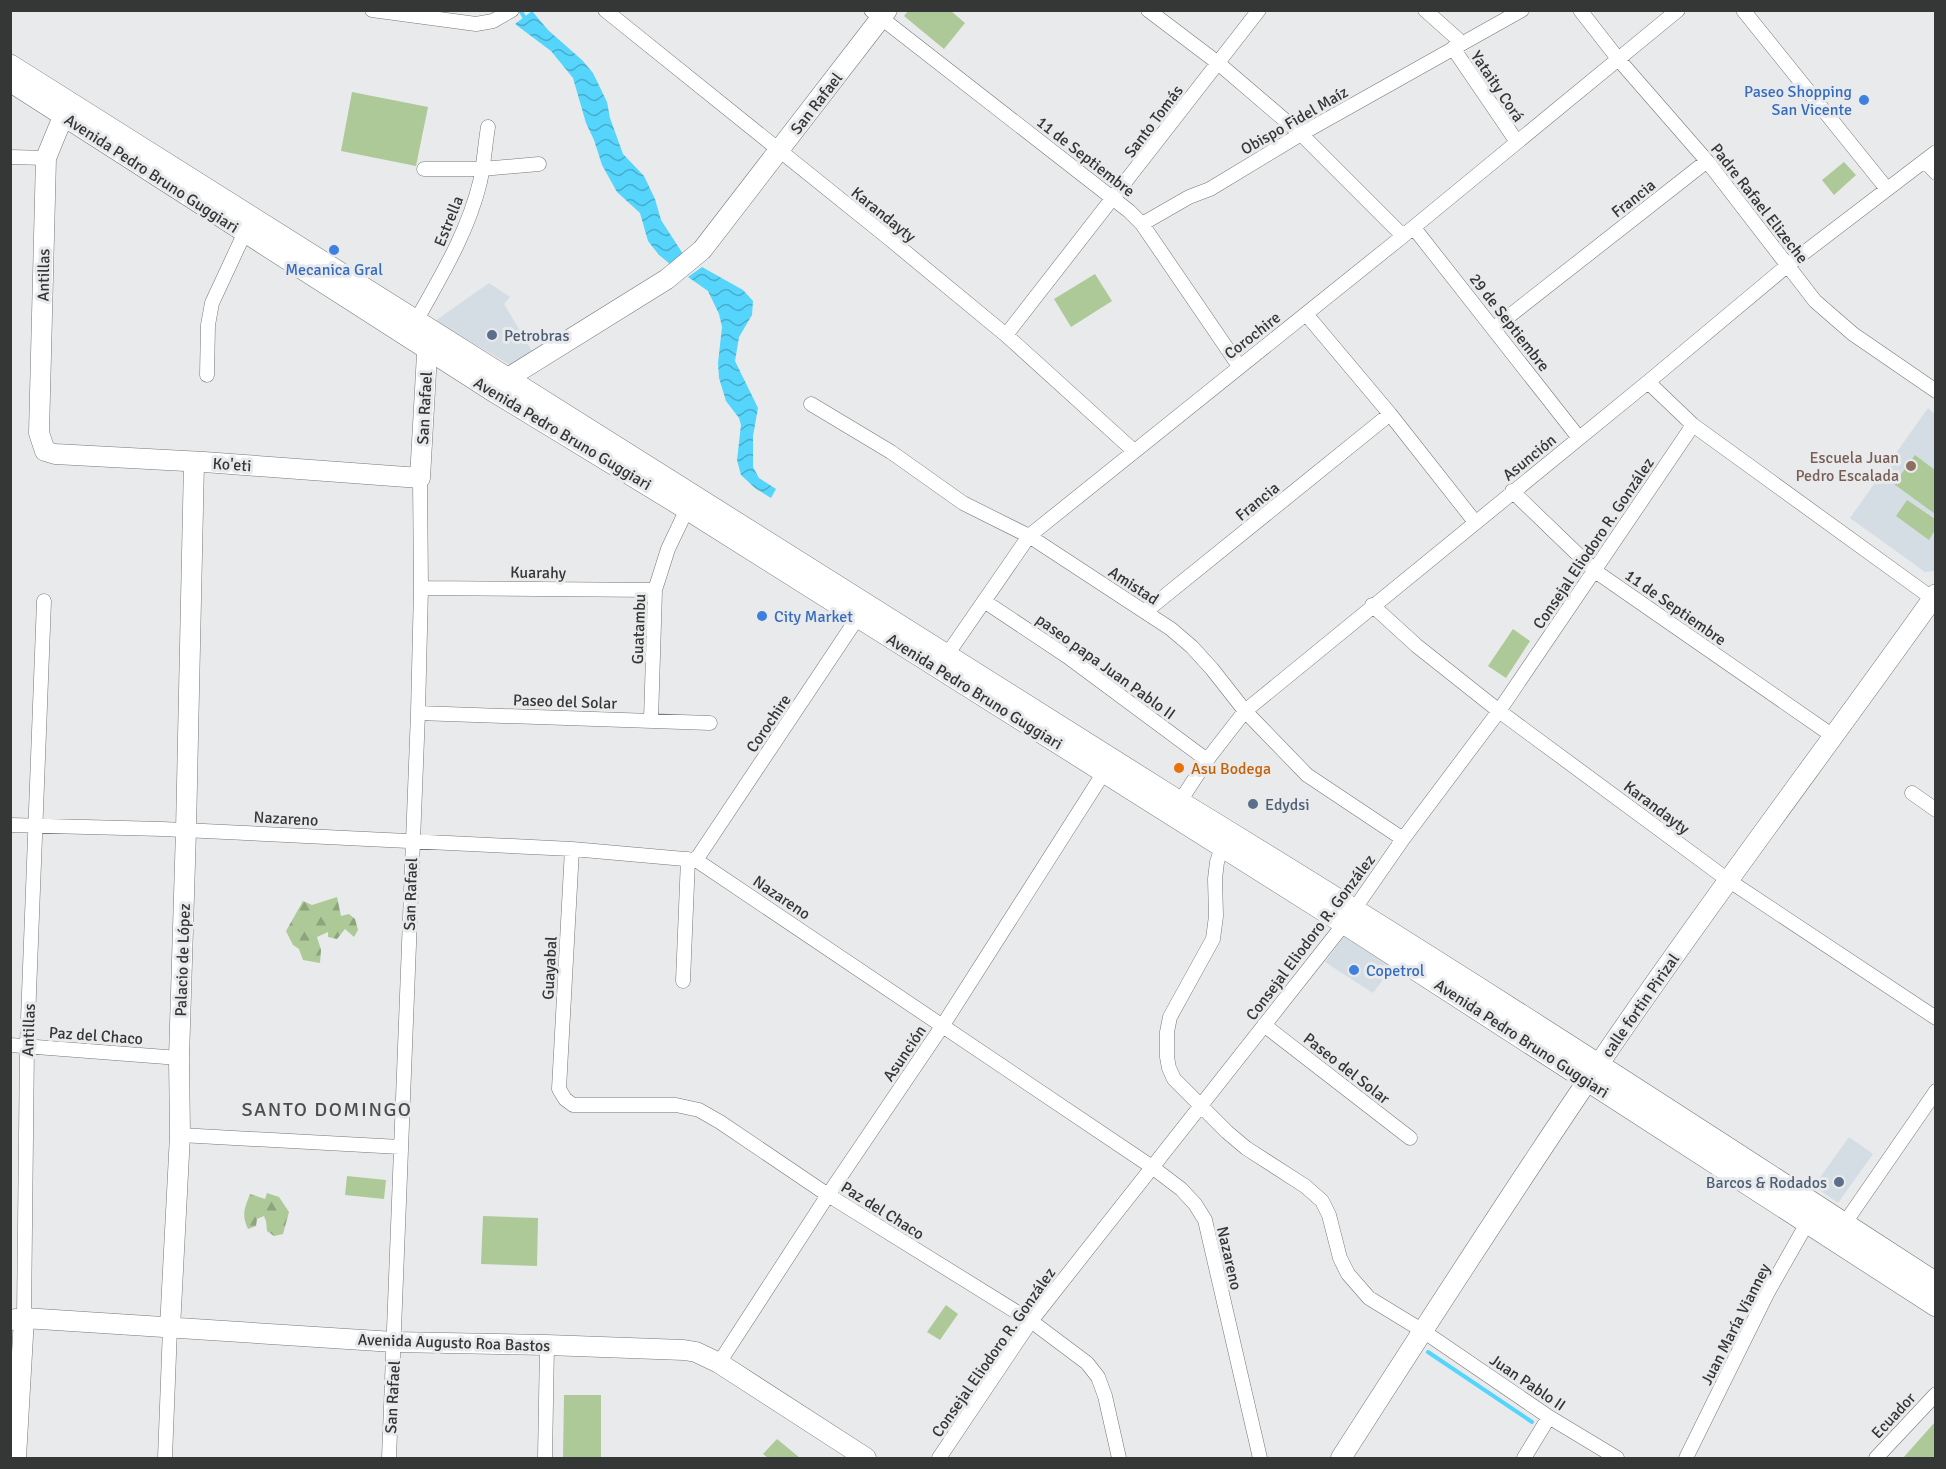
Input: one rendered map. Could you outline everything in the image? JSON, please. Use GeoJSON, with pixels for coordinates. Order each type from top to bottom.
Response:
{"type":"FeatureCollection","features":[{"type":"Feature","properties":{"kind":"main road","name":"Avenida Pedro Bruno Guggiari"},"geometry":{"type":"LineString","coordinates":[[10,65],[66,109],[245,232],[424,333]]}},
{"type":"Feature","properties":{"kind":"main road","name":"Avenida Pedro Bruno Guggiari"},"geometry":{"type":"LineString","coordinates":[[10,81],[66,109],[424,333],[687,509],[862,611]]}},
{"type":"Feature","properties":{"kind":"main road","name":"Avenida Pedro Bruno Guggiari"},"geometry":{"type":"LineString","coordinates":[[499,384],[1349,916],[1839,1231],[1935,1283]]}},
{"type":"Feature","properties":{"kind":"main road","name":"Avenida Pedro Bruno Guggiari"},"geometry":{"type":"LineString","coordinates":[[1175,808],[1222,847],[1349,916]]}},
{"type":"Feature","properties":{"kind":"main road","name":"Avenida Pedro Bruno Guggiari"},"geometry":{"type":"LineString","coordinates":[[1839,1231],[1935,1306]]}},
{"type":"Feature","properties":{"kind":"street"},"geometry":{"type":"LineString","coordinates":[[372,10],[468,24],[484,24],[508,13]]}},
{"type":"Feature","properties":{"kind":"street","name":"Karandayty"},"geometry":{"type":"LineString","coordinates":[[605,10],[1006,335],[1134,451]]}},
{"type":"Feature","properties":{"kind":"street","name":"29 de Septiembre"},"geometry":{"type":"LineString","coordinates":[[1148,10],[1218,63],[1301,134],[1408,232],[1494,328],[1579,438]]}},
{"type":"Feature","properties":{"kind":"street","name":"Santo Tomás"},"geometry":{"type":"LineString","coordinates":[[1006,335],[1259,10]]}},
{"type":"Feature","properties":{"kind":"street"},"geometry":{"type":"LineString","coordinates":[[1425,10],[1457,46]]}},
{"type":"Feature","properties":{"kind":"street","name":"Obispo Fidel Maíz"},"geometry":{"type":"LineString","coordinates":[[1142,224],[1189,197],[1210,189],[1301,134],[1522,10]]}},
{"type":"Feature","properties":{"kind":"street","name":"Padre Rafael Elizeche"},"geometry":{"type":"LineString","coordinates":[[1580,10],[1707,161],[1815,301],[1834,319],[1935,391]]}},
{"type":"Feature","properties":{"kind":"street","name":"Corochire"},"geometry":{"type":"LineString","coordinates":[[943,662],[1029,536],[1408,232],[1678,10]]}},
{"type":"Feature","properties":{"kind":"street"},"geometry":{"type":"LineString","coordinates":[[1743,10],[1887,189]]}},
{"type":"Feature","properties":{"kind":"street","name":"San Rafael"},"geometry":{"type":"LineString","coordinates":[[499,384],[667,279],[702,250],[779,151],[880,13]]}},
{"type":"Feature","properties":{"kind":"street","name":"11 de Septiembre"},"geometry":{"type":"LineString","coordinates":[[880,13],[1129,210],[1142,224],[1239,366]]}},
{"type":"Feature","properties":{"kind":"street","name":"Yataity Corá"},"geometry":{"type":"LineString","coordinates":[[1457,46],[1517,142]]}},
{"type":"Feature","properties":{"kind":"street","name":"Antillas"},"geometry":{"type":"LineString","coordinates":[[45,450],[39,434],[46,159],[66,109]]}},
{"type":"Feature","properties":{"kind":"street","name":"Estrella"},"geometry":{"type":"LineString","coordinates":[[424,333],[471,211],[482,169],[488,127]]}},
{"type":"Feature","properties":{"kind":"street"},"geometry":{"type":"LineString","coordinates":[[1930,156],[1935,173]]}},
{"type":"Feature","properties":{"kind":"street","name":"Asunción"},"geometry":{"type":"LineString","coordinates":[[1175,808],[1207,760],[1245,711],[1788,265],[1930,156]]}},
{"type":"Feature","properties":{"kind":"street"},"geometry":{"type":"LineString","coordinates":[[10,157],[46,159]]}},
{"type":"Feature","properties":{"kind":"street","name":"Francia"},"geometry":{"type":"LineString","coordinates":[[1494,328],[1707,161]]}},
{"type":"Feature","properties":{"kind":"street"},"geometry":{"type":"LineString","coordinates":[[424,170],[482,169],[539,164]]}},
{"type":"Feature","properties":{"kind":"street"},"geometry":{"type":"LineString","coordinates":[[207,375],[208,325],[212,303],[245,232]]}},
{"type":"Feature","properties":{"kind":"street"},"geometry":{"type":"LineString","coordinates":[[1306,314],[1390,414],[1475,522]]}},
{"type":"Feature","properties":{"kind":"street","name":"San Rafael"},"geometry":{"type":"LineString","coordinates":[[388,1458],[418,713],[424,333]]}},
{"type":"Feature","properties":{"kind":"street"},"geometry":{"type":"LineString","coordinates":[[1648,382],[1693,425],[1934,598]]}},
{"type":"Feature","properties":{"kind":"street","name":"Amistad"},"geometry":{"type":"LineString","coordinates":[[811,404],[891,452],[963,502],[1029,536],[1171,629],[1192,647],[1245,711],[1307,775],[1403,839]]}},
{"type":"Feature","properties":{"kind":"street","name":"Francia"},"geometry":{"type":"LineString","coordinates":[[1145,612],[1390,414]]}},
{"type":"Feature","properties":{"kind":"street","name":"Consejal Eliodoro R. González"},"geometry":{"type":"LineString","coordinates":[[939,1458],[1031,1321],[1349,916],[1403,839],[1499,711],[1693,425]]}},
{"type":"Feature","properties":{"kind":"street","name":"Ko'eti"},"geometry":{"type":"LineString","coordinates":[[45,450],[51,454],[73,456],[420,478]]}},
{"type":"Feature","properties":{"kind":"street","name":"Palacio de López"},"geometry":{"type":"LineString","coordinates":[[165,1458],[180,1135],[178,1058],[186,830],[194,462]]}},
{"type":"Feature","properties":{"kind":"street","name":"11 de Septiembre"},"geometry":{"type":"LineString","coordinates":[[1512,491],[1595,571],[1833,736]]}},
{"type":"Feature","properties":{"kind":"street","name":"Guatambu"},"geometry":{"type":"LineString","coordinates":[[651,720],[655,590],[668,549],[687,509]]}},
{"type":"Feature","properties":{"kind":"street","name":"Kuarahy"},"geometry":{"type":"LineString","coordinates":[[421,588],[655,590]]}},
{"type":"Feature","properties":{"kind":"street","name":"calle fortin Pirizal"},"geometry":{"type":"LineString","coordinates":[[1341,1458],[1593,1072],[1728,880],[1934,598]]}},
{"type":"Feature","properties":{"kind":"street","name":"Antillas"},"geometry":{"type":"LineString","coordinates":[[16,1458],[18,1205],[27,1046],[44,601]]}},
{"type":"Feature","properties":{"kind":"street","name":"paseo papa Juan Pablo II"},"geometry":{"type":"LineString","coordinates":[[984,601],[1068,657],[1207,760]]}},
{"type":"Feature","properties":{"kind":"street","name":"Karandayty"},"geometry":{"type":"LineString","coordinates":[[1372,605],[1417,646],[1499,711],[1728,880],[1935,1018]]}},
{"type":"Feature","properties":{"kind":"street","name":"Corochire"},"geometry":{"type":"LineString","coordinates":[[692,860],[862,611]]}},
{"type":"Feature","properties":{"kind":"street","name":"Paseo del Solar"},"geometry":{"type":"LineString","coordinates":[[418,713],[710,723]]}},
{"type":"Feature","properties":{"kind":"street","name":"Asunción"},"geometry":{"type":"LineString","coordinates":[[719,1363],[828,1195],[943,1025],[1108,766]]}},
{"type":"Feature","properties":{"kind":"street"},"geometry":{"type":"LineString","coordinates":[[1912,793],[1935,810]]}},
{"type":"Feature","properties":{"kind":"street","name":"Nazareno"},"geometry":{"type":"LineString","coordinates":[[10,825],[186,830],[572,849],[692,860],[943,1025],[1181,1189],[1195,1204],[1205,1220],[1260,1458]]}},
{"type":"Feature","properties":{"kind":"street","name":"Juan Pablo II"},"geometry":{"type":"LineString","coordinates":[[1222,847],[1215,879],[1216,915],[1213,939],[1176,1002],[1170,1017],[1167,1032],[1168,1068],[1174,1080],[1246,1148],[1305,1186],[1322,1201],[1329,1215],[1340,1258],[1348,1274],[1370,1298],[1549,1417],[1617,1458]]}},
{"type":"Feature","properties":{"kind":"street","name":"Guayabal"},"geometry":{"type":"LineString","coordinates":[[560,1089],[572,849]]}},
{"type":"Feature","properties":{"kind":"street"},"geometry":{"type":"LineString","coordinates":[[682,981],[692,860]]}},
{"type":"Feature","properties":{"kind":"street","name":"Paseo del Solar"},"geometry":{"type":"LineString","coordinates":[[1264,1025],[1410,1138]]}},
{"type":"Feature","properties":{"kind":"street","name":"Paz del Chaco"},"geometry":{"type":"LineString","coordinates":[[10,1045],[178,1058]]}},
{"type":"Feature","properties":{"kind":"street","name":"Paz del Chaco"},"geometry":{"type":"LineString","coordinates":[[560,1089],[565,1099],[573,1105],[676,1105],[699,1110],[828,1195],[1031,1321],[1087,1363],[1098,1377],[1105,1396],[1119,1458]]}},
{"type":"Feature","properties":{"kind":"street"},"geometry":{"type":"LineString","coordinates":[[1839,1231],[1935,1091]]}},
{"type":"Feature","properties":{"kind":"street"},"geometry":{"type":"LineString","coordinates":[[180,1135],[400,1147]]}},
{"type":"Feature","properties":{"kind":"street","name":"Juan María Vianney"},"geometry":{"type":"LineString","coordinates":[[1686,1458],[1768,1292],[1813,1214]]}},
{"type":"Feature","properties":{"kind":"street","name":"Avenida Augusto Roa Bastos"},"geometry":{"type":"LineString","coordinates":[[17,1319],[394,1342],[684,1350],[696,1352],[719,1363],[867,1458]]}},
{"type":"Feature","properties":{"kind":"street"},"geometry":{"type":"LineString","coordinates":[[545,1458],[547,1345]]}},
{"type":"Feature","properties":{"kind":"street","name":"Ecuador"},"geometry":{"type":"LineString","coordinates":[[1876,1458],[1935,1394]]}},
{"type":"Feature","properties":{"kind":"street"},"geometry":{"type":"LineString","coordinates":[[1524,1458],[1549,1417]]}},
{"type":"Feature","properties":{"kind":"street"},"geometry":{"type":"LineString","coordinates":[[10,1458],[16,1458]]}},
{"type":"Feature","properties":{"kind":"shaded area"},"geometry":{"type":"Polygon","coordinates":[[[489,283],[510,297],[504,304],[532,351],[512,366],[435,321],[489,283]]]}},
{"type":"Feature","properties":{"kind":"shaded area","name":"Escuela Juan Pedro Escalada"},"geometry":{"type":"Polygon","coordinates":[[[1928,408],[1935,414],[1935,571],[1925,572],[1850,518],[1928,408]]]}},
{"type":"Feature","properties":{"kind":"shaded area"},"geometry":{"type":"Polygon","coordinates":[[[1345,936],[1394,965],[1373,993],[1325,962],[1345,936]]]}},
{"type":"Feature","properties":{"kind":"shaded area"},"geometry":{"type":"Polygon","coordinates":[[[1849,1137],[1873,1154],[1838,1203],[1814,1186],[1849,1137]]]}},
{"type":"Feature","properties":{"kind":"green space"},"geometry":{"type":"Polygon","coordinates":[[[908,11],[951,11],[965,23],[944,49],[904,16],[908,11]]]}},
{"type":"Feature","properties":{"kind":"green space"},"geometry":{"type":"Polygon","coordinates":[[[352,92],[428,107],[416,166],[341,151],[352,92]]]}},
{"type":"Feature","properties":{"kind":"green space"},"geometry":{"type":"Polygon","coordinates":[[[1844,162],[1856,175],[1834,195],[1822,180],[1844,162]]]}},
{"type":"Feature","properties":{"kind":"green space"},"geometry":{"type":"Polygon","coordinates":[[[1095,274],[1112,301],[1071,327],[1054,299],[1095,274]]]}},
{"type":"Feature","properties":{"kind":"green space"},"geometry":{"type":"Polygon","coordinates":[[[1915,455],[1935,470],[1935,514],[1894,484],[1915,455]]]}},
{"type":"Feature","properties":{"kind":"green space"},"geometry":{"type":"Polygon","coordinates":[[[1907,500],[1935,519],[1935,530],[1929,540],[1896,516],[1907,500]]]}},
{"type":"Feature","properties":{"kind":"green space"},"geometry":{"type":"Polygon","coordinates":[[[1513,629],[1530,641],[1506,678],[1488,666],[1513,629]]]}},
{"type":"Feature","properties":{"kind":"green space"},"geometry":{"type":"Polygon","coordinates":[[[337,897],[341,916],[349,914],[355,919],[358,930],[354,937],[345,929],[337,939],[328,937],[328,932],[317,937],[321,950],[320,963],[303,960],[299,949],[293,945],[286,931],[303,901],[312,905],[337,897]]]}},
{"type":"Feature","properties":{"kind":"green space"},"geometry":{"type":"Polygon","coordinates":[[[347,1176],[386,1180],[384,1199],[345,1195],[347,1176]]]}},
{"type":"Feature","properties":{"kind":"green space"},"geometry":{"type":"Polygon","coordinates":[[[267,1193],[279,1197],[289,1212],[283,1234],[274,1236],[267,1231],[264,1216],[257,1219],[256,1226],[248,1229],[246,1224],[245,1211],[250,1194],[265,1199],[267,1193]]]}},
{"type":"Feature","properties":{"kind":"green space"},"geometry":{"type":"Polygon","coordinates":[[[483,1216],[538,1218],[537,1266],[481,1264],[483,1216]]]}},
{"type":"Feature","properties":{"kind":"green space"},"geometry":{"type":"Polygon","coordinates":[[[946,1305],[958,1314],[940,1340],[927,1332],[946,1305]]]}},
{"type":"Feature","properties":{"kind":"green space"},"geometry":{"type":"Polygon","coordinates":[[[564,1395],[601,1395],[601,1458],[563,1458],[564,1395]]]}},
{"type":"Feature","properties":{"kind":"green space"},"geometry":{"type":"Polygon","coordinates":[[[1935,1422],[1935,1458],[1903,1458],[1935,1422]]]}},
{"type":"Feature","properties":{"kind":"green space"},"geometry":{"type":"Polygon","coordinates":[[[777,1439],[800,1458],[768,1458],[763,1454],[777,1439]]]}},
{"type":"Feature","properties":{"kind":"water"},"geometry":{"type":"Polygon","coordinates":[[[532,11],[548,30],[593,73],[607,102],[610,118],[623,154],[644,176],[655,199],[661,220],[683,254],[670,264],[648,241],[640,213],[617,192],[602,165],[586,123],[573,78],[551,51],[515,24],[532,11]]]}},
{"type":"Feature","properties":{"kind":"water"},"geometry":{"type":"Polygon","coordinates":[[[702,267],[743,290],[753,301],[752,315],[739,337],[735,361],[758,408],[753,436],[753,467],[759,478],[776,489],[771,498],[741,475],[737,460],[741,425],[739,418],[726,401],[719,378],[718,363],[722,327],[719,314],[708,291],[688,277],[702,267]]]}},
{"type":"Feature","properties":{"kind":"waterway"},"geometry":{"type":"LineString","coordinates":[[520,10],[526,20]]}},
{"type":"Feature","properties":{"kind":"waterway"},"geometry":{"type":"LineString","coordinates":[[1428,1352],[1532,1422]]}},
{"type":"Feature","properties":{"kind":"place","name":"Paseo Shopping San Vicente"},"geometry":{"type":"Point","coordinates":[1864,100]}},
{"type":"Feature","properties":{"kind":"place","name":"Mecanica Gral"},"geometry":{"type":"Point","coordinates":[334,250]}},
{"type":"Feature","properties":{"kind":"place","name":"Petrobras"},"geometry":{"type":"Point","coordinates":[492,335]}},
{"type":"Feature","properties":{"kind":"place","name":"Escuela Juan Pedro Escalada"},"geometry":{"type":"Point","coordinates":[1911,466]}},
{"type":"Feature","properties":{"kind":"place","name":"City Market"},"geometry":{"type":"Point","coordinates":[762,616]}},
{"type":"Feature","properties":{"kind":"place","name":"Asu Bodega"},"geometry":{"type":"Point","coordinates":[1179,768]}},
{"type":"Feature","properties":{"kind":"place","name":"Edydsi"},"geometry":{"type":"Point","coordinates":[1253,804]}},
{"type":"Feature","properties":{"kind":"place","name":"Copetrol"},"geometry":{"type":"Point","coordinates":[1354,970]}},
{"type":"Feature","properties":{"kind":"place","name":"Barcos & Rodados"},"geometry":{"type":"Point","coordinates":[1839,1182]}},
{"type":"Feature","properties":{"kind":"district","name":"SANTO DOMINGO"},"geometry":{"type":"Point","coordinates":[327,1109]}}]}
